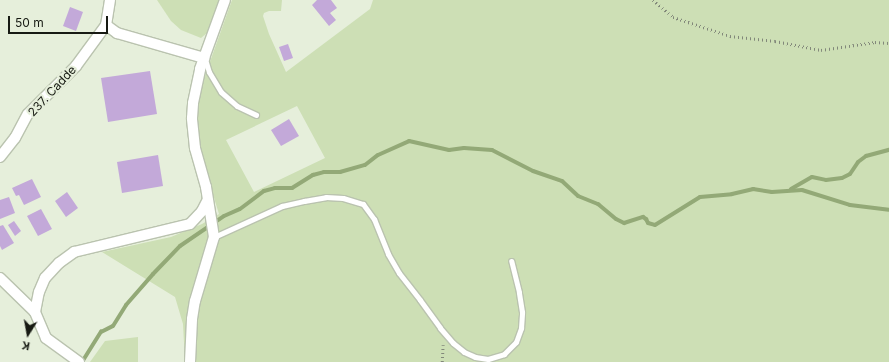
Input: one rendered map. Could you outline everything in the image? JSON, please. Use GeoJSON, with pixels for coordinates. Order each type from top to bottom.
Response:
{"type":"FeatureCollection","features":[{"type":"Feature","properties":{"kind":"street","name":"237. Cadde"},"geometry":{"type":"LineString","coordinates":[[0,158],[28,114],[76,66],[106,25],[110,0]]}},
{"type":"Feature","properties":{"kind":"street"},"geometry":{"type":"LineString","coordinates":[[190,362],[192,319],[195,301],[213,229],[207,201],[206,187],[195,148],[192,118],[196,87],[204,58],[225,0]]}},
{"type":"Feature","properties":{"kind":"street"},"geometry":{"type":"LineString","coordinates":[[106,25],[117,33],[204,58]]}},
{"type":"Feature","properties":{"kind":"street"},"geometry":{"type":"LineString","coordinates":[[196,219],[207,201]]}},
{"type":"Feature","properties":{"kind":"street"},"geometry":{"type":"LineString","coordinates":[[34,312],[39,292],[45,278],[59,263],[74,252],[183,227],[196,219],[206,218],[213,229]]}},
{"type":"Feature","properties":{"kind":"street"},"geometry":{"type":"LineString","coordinates":[[0,278],[34,312],[46,338],[79,362]]}},
{"type":"Feature","properties":{"kind":"lane"},"geometry":{"type":"LineString","coordinates":[[204,58],[209,72],[221,92],[237,106],[256,115]]}},
{"type":"Feature","properties":{"kind":"lane"},"geometry":{"type":"LineString","coordinates":[[213,229],[282,206],[326,197],[354,200],[363,204],[369,210],[388,254],[399,274],[445,335],[464,352],[475,357],[488,359],[504,354],[516,342],[521,328],[522,312],[519,292],[511,261]]}},
{"type":"Feature","properties":{"kind":"path"},"geometry":{"type":"LineString","coordinates":[[653,0],[673,18],[730,36],[776,41],[820,50],[874,42],[889,43]]}},
{"type":"Feature","properties":{"kind":"path"},"geometry":{"type":"LineString","coordinates":[[442,362],[445,335]]}},
{"type":"Feature","properties":{"kind":"green space"},"geometry":{"type":"Polygon","coordinates":[[[157,0],[219,0],[207,33],[201,38],[181,30],[171,21],[157,0]]]}},
{"type":"Feature","properties":{"kind":"green space"},"geometry":{"type":"Polygon","coordinates":[[[232,0],[282,0],[281,11],[269,11],[264,13],[263,16],[269,34],[286,72],[370,9],[373,0],[889,0],[889,362],[185,362],[183,324],[175,297],[102,252],[171,237],[202,224],[219,214],[202,159],[198,123],[198,101],[202,84],[232,0]],[[297,106],[226,140],[254,192],[325,158],[297,106]]]}},
{"type":"Feature","properties":{"kind":"green space"},"geometry":{"type":"Polygon","coordinates":[[[138,337],[138,362],[90,362],[105,341],[138,337]]]}},
{"type":"Feature","properties":{"kind":"building"},"geometry":{"type":"Polygon","coordinates":[[[317,0],[331,0],[337,8],[330,13],[336,20],[329,26],[312,5],[317,0]]]}},
{"type":"Feature","properties":{"kind":"building"},"geometry":{"type":"Polygon","coordinates":[[[70,7],[83,12],[76,31],[63,26],[70,7]]]}},
{"type":"Feature","properties":{"kind":"building"},"geometry":{"type":"Polygon","coordinates":[[[288,44],[293,58],[284,61],[279,47],[288,44]]]}},
{"type":"Feature","properties":{"kind":"building"},"geometry":{"type":"Polygon","coordinates":[[[150,71],[157,114],[108,122],[101,78],[150,71]]]}},
{"type":"Feature","properties":{"kind":"building"},"geometry":{"type":"Polygon","coordinates":[[[289,119],[299,136],[281,146],[271,130],[289,119]]]}},
{"type":"Feature","properties":{"kind":"building"},"geometry":{"type":"Polygon","coordinates":[[[158,155],[163,186],[122,193],[117,162],[158,155]]]}},
{"type":"Feature","properties":{"kind":"building"},"geometry":{"type":"Polygon","coordinates":[[[32,179],[41,197],[24,205],[19,195],[16,196],[12,188],[32,179]]]}},
{"type":"Feature","properties":{"kind":"building"},"geometry":{"type":"Polygon","coordinates":[[[67,192],[78,208],[66,217],[55,201],[67,192]]]}},
{"type":"Feature","properties":{"kind":"building"},"geometry":{"type":"Polygon","coordinates":[[[9,197],[15,213],[0,219],[0,200],[9,197]]]}},
{"type":"Feature","properties":{"kind":"building"},"geometry":{"type":"Polygon","coordinates":[[[41,209],[52,229],[38,236],[27,216],[41,209]]]}},
{"type":"Feature","properties":{"kind":"building"},"geometry":{"type":"Polygon","coordinates":[[[14,221],[21,231],[15,236],[8,225],[14,221]]]}},
{"type":"Feature","properties":{"kind":"building"},"geometry":{"type":"Polygon","coordinates":[[[3,225],[14,243],[2,250],[0,246],[0,226],[3,225]]]}},
{"type":"Feature","properties":{"kind":"waterway"},"geometry":{"type":"LineString","coordinates":[[82,362],[101,332],[113,326],[126,305],[180,246],[224,216],[240,209],[264,191],[275,188],[292,188],[313,175],[324,172],[340,172],[365,165],[378,155],[409,141],[449,150],[464,148],[492,150],[533,171],[562,181],[578,196],[598,204],[616,219],[624,223],[643,217],[648,223],[655,225],[700,197],[732,194],[753,189],[772,192],[802,190],[850,205],[889,210]]}},
{"type":"Feature","properties":{"kind":"waterway"},"geometry":{"type":"LineString","coordinates":[[791,189],[812,177],[826,180],[842,178],[850,174],[858,162],[866,156],[889,150]]}}]}
